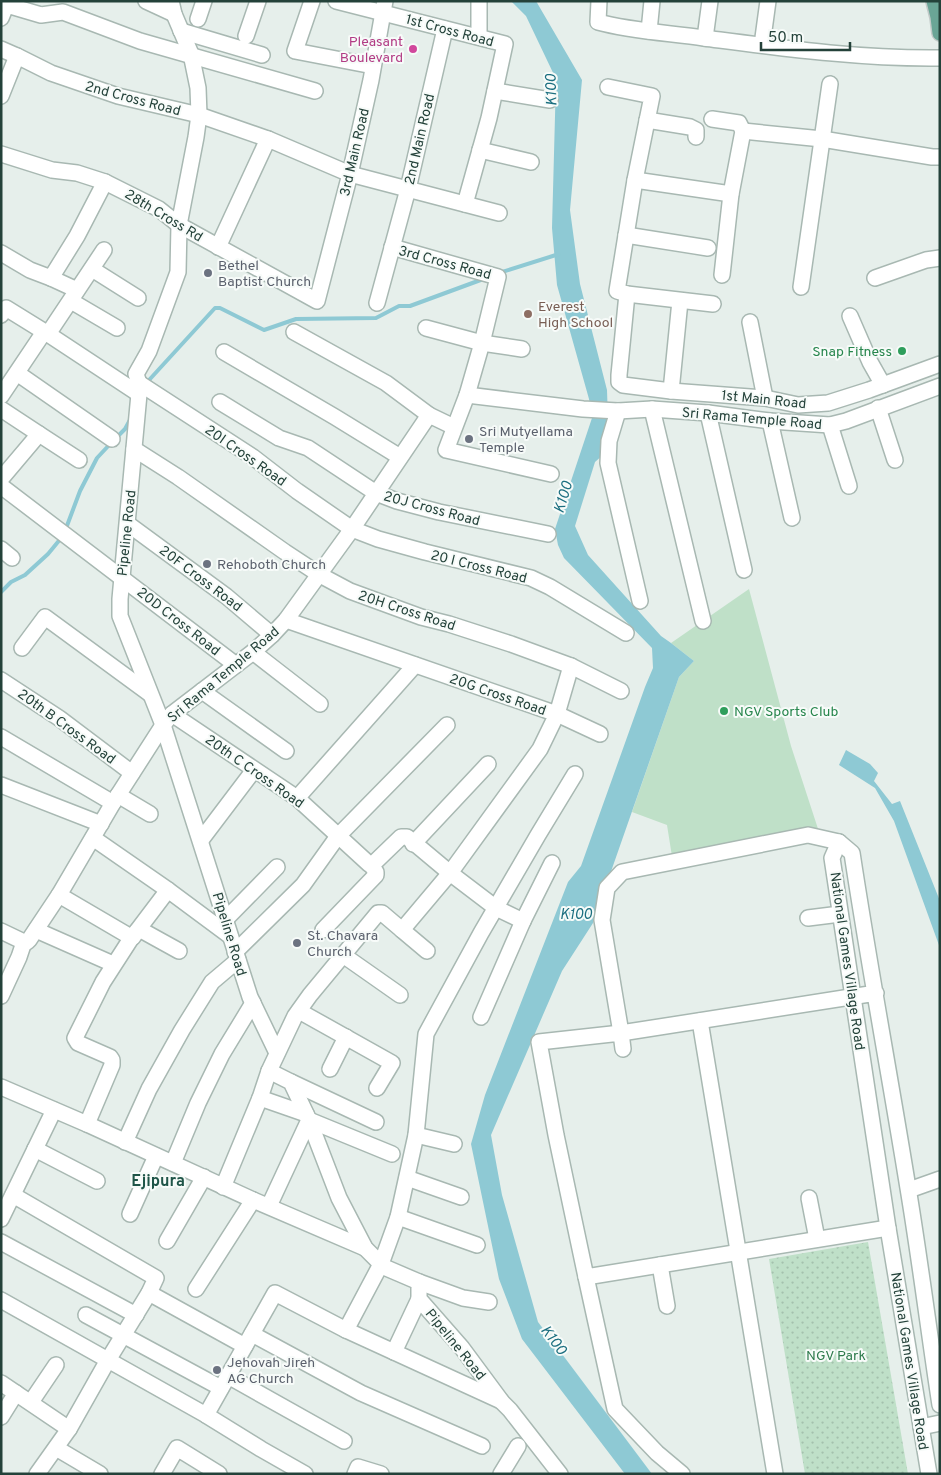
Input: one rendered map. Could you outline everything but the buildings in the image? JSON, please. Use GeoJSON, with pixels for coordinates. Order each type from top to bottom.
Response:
{"type":"FeatureCollection","features":[{"type":"Feature","properties":{"kind":"main road"},"geometry":{"type":"LineString","coordinates":[[934,1],[940,33]]}},
{"type":"Feature","properties":{"kind":"street"},"geometry":{"type":"LineString","coordinates":[[146,1],[172,8]]}},
{"type":"Feature","properties":{"kind":"street"},"geometry":{"type":"LineString","coordinates":[[198,19],[204,1]]}},
{"type":"Feature","properties":{"kind":"street"},"geometry":{"type":"LineString","coordinates":[[246,36],[258,1]]}},
{"type":"Feature","properties":{"kind":"street"},"geometry":{"type":"LineString","coordinates":[[312,1],[295,51],[373,66]]}},
{"type":"Feature","properties":{"kind":"street","name":"1st Cross Road"},"geometry":{"type":"LineString","coordinates":[[336,1],[384,7],[445,29],[505,44],[495,91]]}},
{"type":"Feature","properties":{"kind":"street"},"geometry":{"type":"LineString","coordinates":[[479,1],[479,37]]}},
{"type":"Feature","properties":{"kind":"street"},"geometry":{"type":"LineString","coordinates":[[599,1],[598,22],[650,31],[762,46],[850,55],[940,58]]}},
{"type":"Feature","properties":{"kind":"street"},"geometry":{"type":"LineString","coordinates":[[650,31],[652,1]]}},
{"type":"Feature","properties":{"kind":"street"},"geometry":{"type":"LineString","coordinates":[[705,38],[710,1]]}},
{"type":"Feature","properties":{"kind":"street"},"geometry":{"type":"LineString","coordinates":[[762,46],[768,1]]}},
{"type":"Feature","properties":{"kind":"street","name":"3rd Main Road"},"geometry":{"type":"LineString","coordinates":[[317,301],[350,174],[384,7]]}},
{"type":"Feature","properties":{"kind":"street"},"geometry":{"type":"LineString","coordinates":[[5,8],[41,14],[64,12],[140,40],[316,91]]}},
{"type":"Feature","properties":{"kind":"street","name":"Pipeline Road"},"geometry":{"type":"LineString","coordinates":[[172,8],[191,54],[198,88],[199,116],[179,225],[178,272],[148,351],[136,374],[139,389],[120,616],[150,694],[168,720],[201,840],[236,956],[253,1003],[277,1053]]}},
{"type":"Feature","properties":{"kind":"street","name":"2nd Main Road"},"geometry":{"type":"LineString","coordinates":[[377,303],[408,189],[445,29]]}},
{"type":"Feature","properties":{"kind":"street"},"geometry":{"type":"LineString","coordinates":[[181,31],[262,55]]}},
{"type":"Feature","properties":{"kind":"street","name":"2nd Cross Road"},"geometry":{"type":"LineString","coordinates":[[1,49],[51,74],[118,96],[199,116],[268,138],[350,174],[499,213]]}},
{"type":"Feature","properties":{"kind":"street"},"geometry":{"type":"LineString","coordinates":[[1,96],[17,56]]}},
{"type":"Feature","properties":{"kind":"street"},"geometry":{"type":"LineString","coordinates":[[801,287],[830,84]]}},
{"type":"Feature","properties":{"kind":"street"},"geometry":{"type":"LineString","coordinates":[[608,87],[652,96],[635,180],[617,290],[627,294],[712,304]]}},
{"type":"Feature","properties":{"kind":"street"},"geometry":{"type":"LineString","coordinates":[[465,204],[495,91],[550,100]]}},
{"type":"Feature","properties":{"kind":"street"},"geometry":{"type":"LineString","coordinates":[[712,119],[739,123],[743,131],[731,194],[722,276]]}},
{"type":"Feature","properties":{"kind":"street"},"geometry":{"type":"LineString","coordinates":[[647,120],[690,127],[696,130],[696,136]]}},
{"type":"Feature","properties":{"kind":"street"},"geometry":{"type":"LineString","coordinates":[[743,131],[940,157]]}},
{"type":"Feature","properties":{"kind":"street"},"geometry":{"type":"LineString","coordinates":[[218,247],[268,138]]}},
{"type":"Feature","properties":{"kind":"street"},"geometry":{"type":"LineString","coordinates":[[480,150],[531,162]]}},
{"type":"Feature","properties":{"kind":"street","name":"28th Cross Rd"},"geometry":{"type":"LineString","coordinates":[[1,154],[52,170],[77,173],[105,182],[159,210],[179,225],[317,301]]}},
{"type":"Feature","properties":{"kind":"street"},"geometry":{"type":"LineString","coordinates":[[635,180],[731,194]]}},
{"type":"Feature","properties":{"kind":"street"},"geometry":{"type":"LineString","coordinates":[[51,278],[77,236],[105,182]]}},
{"type":"Feature","properties":{"kind":"street"},"geometry":{"type":"LineString","coordinates":[[626,235],[708,248]]}},
{"type":"Feature","properties":{"kind":"street","name":"3rd Cross Road"},"geometry":{"type":"LineString","coordinates":[[392,247],[498,277],[482,343]]}},
{"type":"Feature","properties":{"kind":"street"},"geometry":{"type":"LineString","coordinates":[[1,396],[74,296],[104,250]]}},
{"type":"Feature","properties":{"kind":"street"},"geometry":{"type":"LineString","coordinates":[[1,253],[30,270],[51,278],[117,328]]}},
{"type":"Feature","properties":{"kind":"street"},"geometry":{"type":"LineString","coordinates":[[875,278],[926,260],[940,258]]}},
{"type":"Feature","properties":{"kind":"street"},"geometry":{"type":"LineString","coordinates":[[92,270],[138,298]]}},
{"type":"Feature","properties":{"kind":"street","name":"1st Main Road"},"geometry":{"type":"LineString","coordinates":[[627,294],[619,382],[622,385],[671,391],[765,398],[798,405],[828,404],[940,364]]}},
{"type":"Feature","properties":{"kind":"street"},"geometry":{"type":"LineString","coordinates":[[671,391],[680,301]]}},
{"type":"Feature","properties":{"kind":"street","name":"20I Cross Road"},"geometry":{"type":"LineString","coordinates":[[1,315],[6,308],[253,457],[297,491],[352,529]]}},
{"type":"Feature","properties":{"kind":"street"},"geometry":{"type":"LineString","coordinates":[[850,316],[870,362],[883,385]]}},
{"type":"Feature","properties":{"kind":"street"},"geometry":{"type":"LineString","coordinates":[[750,322],[765,398]]}},
{"type":"Feature","properties":{"kind":"street"},"geometry":{"type":"LineString","coordinates":[[426,328],[482,343],[522,349]]}},
{"type":"Feature","properties":{"kind":"street"},"geometry":{"type":"LineString","coordinates":[[294,332],[386,382],[429,415],[454,427]]}},
{"type":"Feature","properties":{"kind":"street"},"geometry":{"type":"LineString","coordinates":[[482,343],[467,395],[446,450],[551,474]]}},
{"type":"Feature","properties":{"kind":"street"},"geometry":{"type":"LineString","coordinates":[[224,352],[400,457]]}},
{"type":"Feature","properties":{"kind":"street"},"geometry":{"type":"LineString","coordinates":[[17,373],[112,439]]}},
{"type":"Feature","properties":{"kind":"street","name":"Sri Rama Temple Road"},"geometry":{"type":"LineString","coordinates":[[467,395],[583,409],[652,409],[830,425],[846,421],[940,386]]}},
{"type":"Feature","properties":{"kind":"street","name":"20J Cross Road"},"geometry":{"type":"LineString","coordinates":[[220,402],[279,438],[308,448],[376,493],[397,501],[439,512],[548,534]]}},
{"type":"Feature","properties":{"kind":"street"},"geometry":{"type":"LineString","coordinates":[[878,408],[894,460]]}},
{"type":"Feature","properties":{"kind":"street"},"geometry":{"type":"LineString","coordinates":[[1,409],[79,460]]}},
{"type":"Feature","properties":{"kind":"street"},"geometry":{"type":"LineString","coordinates":[[652,409],[703,621]]}},
{"type":"Feature","properties":{"kind":"street"},"geometry":{"type":"LineString","coordinates":[[613,410],[608,441],[608,463],[640,601]]}},
{"type":"Feature","properties":{"kind":"street"},"geometry":{"type":"LineString","coordinates":[[708,413],[744,570]]}},
{"type":"Feature","properties":{"kind":"street","name":"Sri Rama Temple Road"},"geometry":{"type":"LineString","coordinates":[[24,942],[28,942],[59,895],[132,773],[168,720],[253,652],[286,620],[320,575],[429,415]]}},
{"type":"Feature","properties":{"kind":"street"},"geometry":{"type":"LineString","coordinates":[[770,421],[792,518]]}},
{"type":"Feature","properties":{"kind":"street"},"geometry":{"type":"LineString","coordinates":[[830,425],[849,486]]}},
{"type":"Feature","properties":{"kind":"street"},"geometry":{"type":"LineString","coordinates":[[1,479],[39,434]]}},
{"type":"Feature","properties":{"kind":"street","name":"20H Cross Road"},"geometry":{"type":"LineString","coordinates":[[134,449],[320,575],[371,600],[502,641],[571,666],[621,690]]}},
{"type":"Feature","properties":{"kind":"street","name":"20D Cross Road"},"geometry":{"type":"LineString","coordinates":[[1,486],[236,665]]}},
{"type":"Feature","properties":{"kind":"street","name":"20F Cross Road"},"geometry":{"type":"LineString","coordinates":[[128,524],[226,596],[272,635]]}},
{"type":"Feature","properties":{"kind":"street","name":"20 I Cross Road"},"geometry":{"type":"LineString","coordinates":[[352,529],[378,539],[424,552],[530,578],[550,587],[626,633]]}},
{"type":"Feature","properties":{"kind":"street"},"geometry":{"type":"LineString","coordinates":[[22,648],[44,618],[150,694]]}},
{"type":"Feature","properties":{"kind":"street","name":"20G Cross Road"},"geometry":{"type":"LineString","coordinates":[[286,620],[557,714],[540,749],[450,873],[402,930]]}},
{"type":"Feature","properties":{"kind":"street"},"geometry":{"type":"LineString","coordinates":[[253,652],[320,704]]}},
{"type":"Feature","properties":{"kind":"street"},"geometry":{"type":"LineString","coordinates":[[297,798],[415,665]]}},
{"type":"Feature","properties":{"kind":"street"},"geometry":{"type":"LineString","coordinates":[[571,666],[557,714],[600,734]]}},
{"type":"Feature","properties":{"kind":"street","name":"20th B Cross Road"},"geometry":{"type":"LineString","coordinates":[[1,680],[59,718],[132,773]]}},
{"type":"Feature","properties":{"kind":"street"},"geometry":{"type":"LineString","coordinates":[[202,691],[286,751]]}},
{"type":"Feature","properties":{"kind":"street","name":"20th C Cross Road"},"geometry":{"type":"LineString","coordinates":[[168,720],[254,770],[297,798],[371,865]]}},
{"type":"Feature","properties":{"kind":"street"},"geometry":{"type":"LineString","coordinates":[[125,1142],[149,1089],[212,982],[303,885],[338,836],[447,725]]}},
{"type":"Feature","properties":{"kind":"street"},"geometry":{"type":"LineString","coordinates":[[1,737],[116,799],[150,814]]}},
{"type":"Feature","properties":{"kind":"street"},"geometry":{"type":"LineString","coordinates":[[413,844],[488,764]]}},
{"type":"Feature","properties":{"kind":"street"},"geometry":{"type":"LineString","coordinates":[[201,840],[254,770]]}},
{"type":"Feature","properties":{"kind":"street"},"geometry":{"type":"LineString","coordinates":[[346,1330],[382,1264],[398,1217],[416,1135],[426,1034],[496,908],[575,774]]}},
{"type":"Feature","properties":{"kind":"street"},"geometry":{"type":"LineString","coordinates":[[1,785],[101,824]]}},
{"type":"Feature","properties":{"kind":"street"},"geometry":{"type":"LineString","coordinates":[[623,1048],[602,920],[607,888],[622,872],[808,835],[839,842]]}},
{"type":"Feature","properties":{"kind":"street"},"geometry":{"type":"LineString","coordinates":[[323,930],[376,875],[371,865],[401,837],[407,837],[413,844],[496,908],[523,921]]}},
{"type":"Feature","properties":{"kind":"street"},"geometry":{"type":"LineString","coordinates":[[93,838],[230,936]]}},
{"type":"Feature","properties":{"kind":"street","name":"National Games Village Road"},"geometry":{"type":"LineString","coordinates":[[929,1474],[888,1228],[832,858],[839,842],[852,853],[909,1190],[940,1405]]}},
{"type":"Feature","properties":{"kind":"street"},"geometry":{"type":"LineString","coordinates":[[481,1017],[523,921],[552,863]]}},
{"type":"Feature","properties":{"kind":"street"},"geometry":{"type":"LineString","coordinates":[[225,920],[277,867]]}},
{"type":"Feature","properties":{"kind":"street"},"geometry":{"type":"LineString","coordinates":[[87,1124],[112,1065],[112,1060],[110,1057],[78,1042],[75,1038],[113,964],[168,890]]}},
{"type":"Feature","properties":{"kind":"street"},"geometry":{"type":"LineString","coordinates":[[59,895],[134,934]]}},
{"type":"Feature","properties":{"kind":"street"},"geometry":{"type":"LineString","coordinates":[[224,1187],[269,1071],[295,1016],[378,913],[382,913],[426,951]]}},
{"type":"Feature","properties":{"kind":"street"},"geometry":{"type":"LineString","coordinates":[[808,918],[840,914]]}},
{"type":"Feature","properties":{"kind":"street"},"geometry":{"type":"LineString","coordinates":[[36,930],[113,964]]}},
{"type":"Feature","properties":{"kind":"street"},"geometry":{"type":"LineString","coordinates":[[134,934],[141,930],[179,951]]}},
{"type":"Feature","properties":{"kind":"street"},"geometry":{"type":"LineString","coordinates":[[1,931],[24,942],[3,987]]}},
{"type":"Feature","properties":{"kind":"street"},"geometry":{"type":"LineString","coordinates":[[343,955],[400,995]]}},
{"type":"Feature","properties":{"kind":"street"},"geometry":{"type":"LineString","coordinates":[[682,1474],[657,1453],[615,1409],[556,1135],[539,1042],[621,1033],[876,993]]}},
{"type":"Feature","properties":{"kind":"street"},"geometry":{"type":"LineString","coordinates":[[173,1163],[198,1103],[222,1054],[253,1003]]}},
{"type":"Feature","properties":{"kind":"street"},"geometry":{"type":"LineString","coordinates":[[299,1011],[392,1063],[378,1088]]}},
{"type":"Feature","properties":{"kind":"street"},"geometry":{"type":"LineString","coordinates":[[700,1020],[775,1474]]}},
{"type":"Feature","properties":{"kind":"street"},"geometry":{"type":"LineString","coordinates":[[330,1069],[346,1037]]}},
{"type":"Feature","properties":{"kind":"street"},"geometry":{"type":"LineString","coordinates":[[269,1071],[376,1122]]}},
{"type":"Feature","properties":{"kind":"street"},"geometry":{"type":"LineString","coordinates":[[290,1082],[307,1117],[339,1198],[365,1248],[384,1267],[463,1298],[489,1302]]}},
{"type":"Feature","properties":{"kind":"street"},"geometry":{"type":"LineString","coordinates":[[3,1091],[87,1124],[224,1187],[365,1248]]}},
{"type":"Feature","properties":{"kind":"street"},"geometry":{"type":"LineString","coordinates":[[260,1098],[392,1154]]}},
{"type":"Feature","properties":{"kind":"street"},"geometry":{"type":"LineString","coordinates":[[1,1219],[54,1110]]}},
{"type":"Feature","properties":{"kind":"street"},"geometry":{"type":"LineString","coordinates":[[269,1206],[307,1117]]}},
{"type":"Feature","properties":{"kind":"street"},"geometry":{"type":"LineString","coordinates":[[416,1135],[454,1144]]}},
{"type":"Feature","properties":{"kind":"street"},"geometry":{"type":"LineString","coordinates":[[35,1149],[97,1181]]}},
{"type":"Feature","properties":{"kind":"street"},"geometry":{"type":"LineString","coordinates":[[130,1214],[156,1156]]}},
{"type":"Feature","properties":{"kind":"street"},"geometry":{"type":"LineString","coordinates":[[167,1241],[204,1178]]}},
{"type":"Feature","properties":{"kind":"street"},"geometry":{"type":"LineString","coordinates":[[407,1178],[461,1197]]}},
{"type":"Feature","properties":{"kind":"street"},"geometry":{"type":"LineString","coordinates":[[909,1190],[940,1179]]}},
{"type":"Feature","properties":{"kind":"street"},"geometry":{"type":"LineString","coordinates":[[13,1195],[154,1276],[156,1280],[69,1429],[37,1474]]}},
{"type":"Feature","properties":{"kind":"street"},"geometry":{"type":"LineString","coordinates":[[809,1198],[817,1239]]}},
{"type":"Feature","properties":{"kind":"street"},"geometry":{"type":"LineString","coordinates":[[196,1289],[254,1200]]}},
{"type":"Feature","properties":{"kind":"street"},"geometry":{"type":"LineString","coordinates":[[398,1217],[477,1245]]}},
{"type":"Feature","properties":{"kind":"street"},"geometry":{"type":"LineString","coordinates":[[586,1277],[888,1228]]}},
{"type":"Feature","properties":{"kind":"street"},"geometry":{"type":"LineString","coordinates":[[1,1242],[136,1316]]}},
{"type":"Feature","properties":{"kind":"street"},"geometry":{"type":"LineString","coordinates":[[660,1265],[666,1306]]}},
{"type":"Feature","properties":{"kind":"street","name":"Pipeline Road"},"geometry":{"type":"LineString","coordinates":[[419,1282],[418,1299],[462,1348],[502,1402],[560,1474]]}},
{"type":"Feature","properties":{"kind":"street"},"geometry":{"type":"LineString","coordinates":[[149,1293],[361,1393],[482,1446]]}},
{"type":"Feature","properties":{"kind":"street"},"geometry":{"type":"LineString","coordinates":[[206,1415],[275,1293],[346,1330],[502,1402]]}},
{"type":"Feature","properties":{"kind":"street"},"geometry":{"type":"LineString","coordinates":[[394,1352],[418,1299]]}},
{"type":"Feature","properties":{"kind":"street"},"geometry":{"type":"LineString","coordinates":[[1,1300],[206,1415],[305,1474]]}},
{"type":"Feature","properties":{"kind":"street"},"geometry":{"type":"LineString","coordinates":[[86,1315],[344,1441]]}},
{"type":"Feature","properties":{"kind":"street"},"geometry":{"type":"LineString","coordinates":[[31,1402],[56,1365]]}},
{"type":"Feature","properties":{"kind":"street"},"geometry":{"type":"LineString","coordinates":[[1,1383],[69,1429]]}},
{"type":"Feature","properties":{"kind":"street"},"geometry":{"type":"LineString","coordinates":[[1,1417],[16,1393]]}},
{"type":"Feature","properties":{"kind":"street"},"geometry":{"type":"LineString","coordinates":[[921,1427],[940,1423]]}},
{"type":"Feature","properties":{"kind":"street"},"geometry":{"type":"LineString","coordinates":[[501,1474],[518,1446]]}},
{"type":"Feature","properties":{"kind":"street"},"geometry":{"type":"LineString","coordinates":[[56,1448],[100,1474]]}},
{"type":"Feature","properties":{"kind":"street"},"geometry":{"type":"LineString","coordinates":[[162,1474],[177,1448],[219,1474]]}},
{"type":"Feature","properties":{"kind":"street"},"geometry":{"type":"LineString","coordinates":[[354,1474],[358,1467],[381,1474]]}},
{"type":"Feature","properties":{"kind":"green space","name":"NGV Sports Club"},"geometry":{"type":"Polygon","coordinates":[[[749,589],[791,746],[821,838],[674,869],[667,825],[632,812],[679,677],[694,661],[671,643],[749,589]]]}},
{"type":"Feature","properties":{"kind":"green space","name":"NGV Park"},"geometry":{"type":"Polygon","coordinates":[[[868,1242],[908,1474],[805,1474],[769,1259],[868,1242]]]}},
{"type":"Feature","properties":{"kind":"water","name":"K100"},"geometry":{"type":"Polygon","coordinates":[[[511,1],[536,1],[582,80],[570,210],[580,284],[607,390],[608,420],[604,454],[595,462],[575,526],[588,555],[661,636],[694,661],[679,677],[593,923],[562,971],[491,1135],[502,1195],[538,1322],[652,1474],[625,1474],[522,1339],[499,1279],[471,1144],[485,1095],[568,882],[581,866],[653,668],[652,648],[564,558],[558,545],[555,529],[592,418],[589,399],[557,285],[552,228],[556,79],[526,16],[511,1]]]}},
{"type":"Feature","properties":{"kind":"water"},"geometry":{"type":"Polygon","coordinates":[[[846,750],[870,764],[878,773],[874,781],[892,804],[900,801],[940,901],[940,948],[894,821],[875,788],[839,765],[846,750]]]}},
{"type":"Feature","properties":{"kind":"waterway"},"geometry":{"type":"LineString","coordinates":[[499,273],[559,254]]}},
{"type":"Feature","properties":{"kind":"waterway"},"geometry":{"type":"LineString","coordinates":[[147,385],[150,379],[215,308],[220,308],[264,330],[296,319],[376,318],[399,306],[410,306],[486,278]]}},
{"type":"Feature","properties":{"kind":"waterway"},"geometry":{"type":"LineString","coordinates":[[116,438],[125,429],[131,418]]}},
{"type":"Feature","properties":{"kind":"waterway"},"geometry":{"type":"LineString","coordinates":[[65,531],[80,491],[97,458],[111,443]]}},
{"type":"Feature","properties":{"kind":"waterway"},"geometry":{"type":"LineString","coordinates":[[1,592],[11,582],[25,575],[48,554],[62,537]]}},
{"type":"Feature","properties":{"kind":"place","name":"Pleasant Boulevard"},"geometry":{"type":"Point","coordinates":[413,49]}},
{"type":"Feature","properties":{"kind":"place","name":"Bethel Baptist Church"},"geometry":{"type":"Point","coordinates":[208,273]}},
{"type":"Feature","properties":{"kind":"place","name":"Everest High School"},"geometry":{"type":"Point","coordinates":[528,314]}},
{"type":"Feature","properties":{"kind":"place","name":"Snap Fitness"},"geometry":{"type":"Point","coordinates":[902,351]}},
{"type":"Feature","properties":{"kind":"place","name":"Sri Mutyellama Temple"},"geometry":{"type":"Point","coordinates":[469,439]}},
{"type":"Feature","properties":{"kind":"place","name":"Rehoboth Church"},"geometry":{"type":"Point","coordinates":[207,564]}},
{"type":"Feature","properties":{"kind":"place","name":"NGV Sports Club"},"geometry":{"type":"Point","coordinates":[724,711]}},
{"type":"Feature","properties":{"kind":"place","name":"St. Chavara Church"},"geometry":{"type":"Point","coordinates":[297,943]}},
{"type":"Feature","properties":{"kind":"place","name":"Jehovah Jireh AG Church"},"geometry":{"type":"Point","coordinates":[217,1370]}},
{"type":"Feature","properties":{"kind":"district","name":"Ejipura"},"geometry":{"type":"Point","coordinates":[158,1180]}}]}
